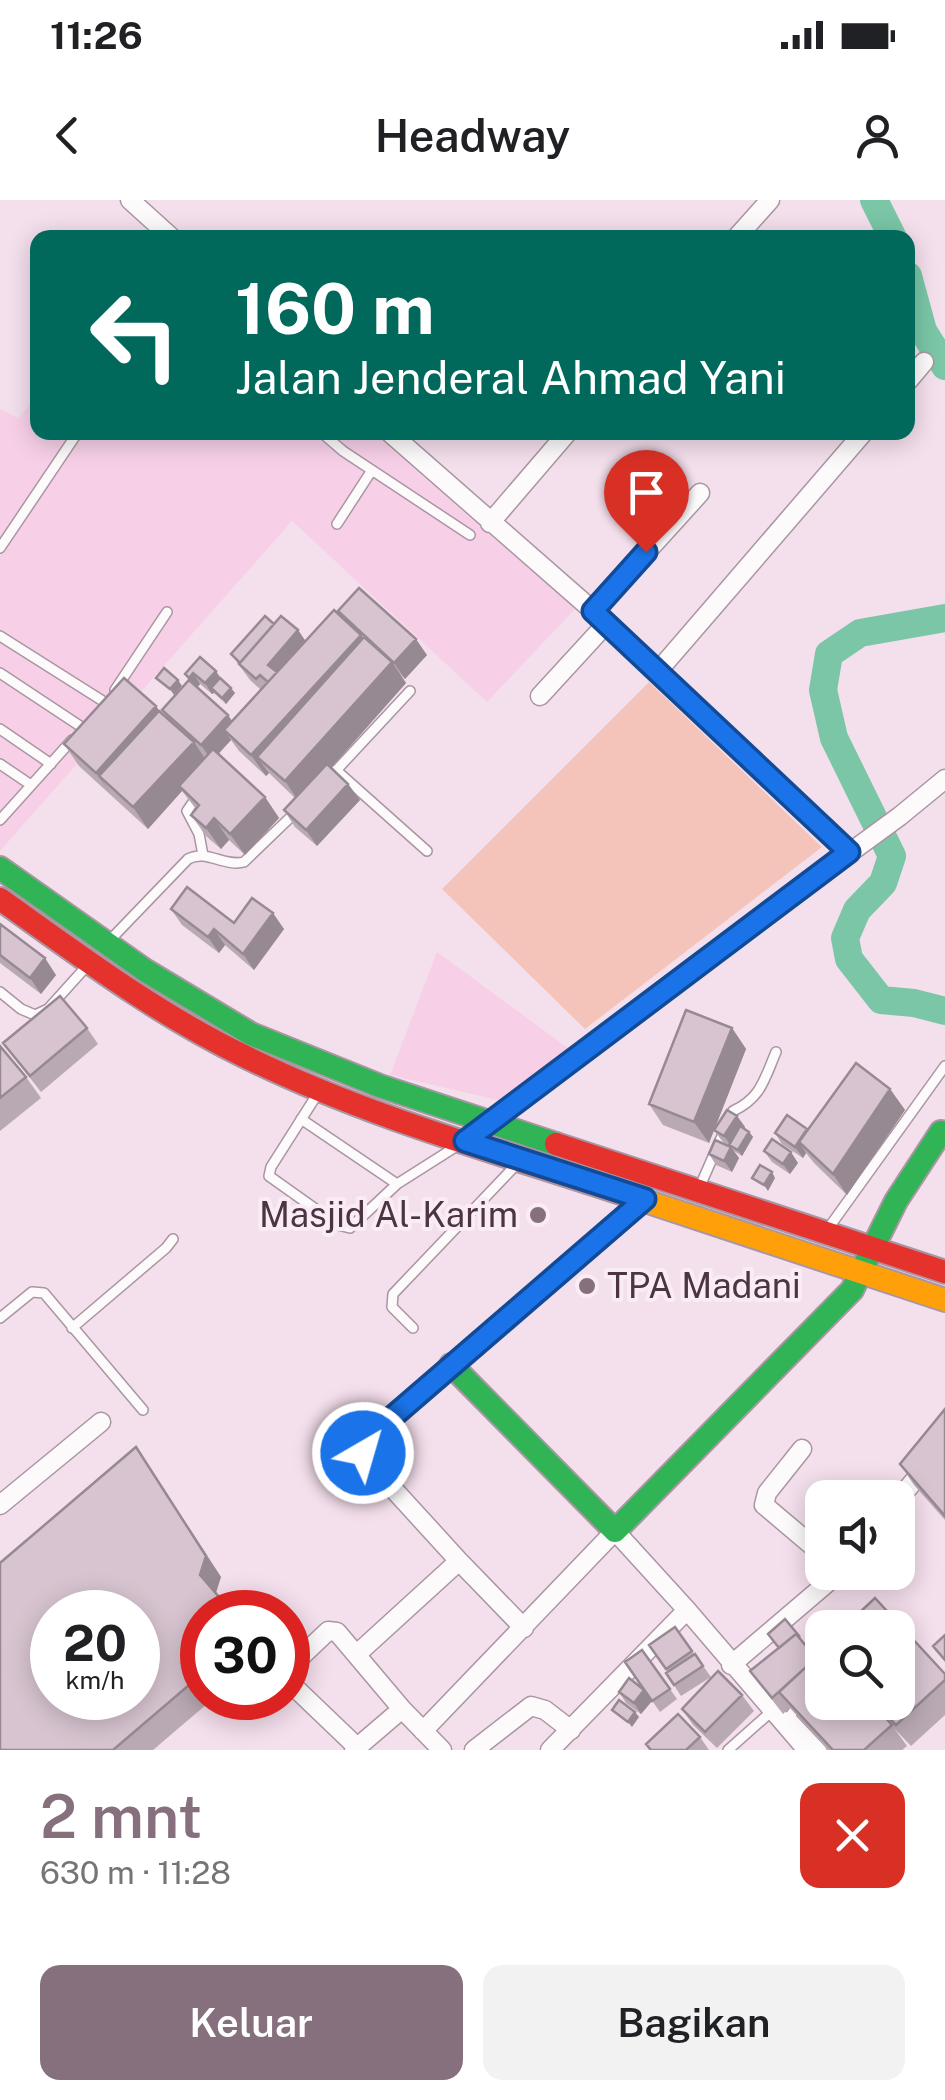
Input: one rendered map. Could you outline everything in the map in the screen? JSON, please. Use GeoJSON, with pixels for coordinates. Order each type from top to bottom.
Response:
{"type":"FeatureCollection","features":[{"type":"Feature","properties":{"kind":"main road"},"geometry":{"type":"LineString","coordinates":[[0,868],[156,1006],[242,1055],[320,1090],[465,1141],[945,1300]]}},
{"type":"Feature","properties":{"kind":"main road"},"geometry":{"type":"LineString","coordinates":[[0,898],[250,1034],[332,1068],[945,1272]]}},
{"type":"Feature","properties":{"kind":"main road"},"geometry":{"type":"LineString","coordinates":[[451,1365],[615,1530],[863,1275],[898,1194],[941,1132]]}},
{"type":"Feature","properties":{"kind":"street"},"geometry":{"type":"LineString","coordinates":[[130,200],[163,230]]}},
{"type":"Feature","properties":{"kind":"street"},"geometry":{"type":"LineString","coordinates":[[743,230],[770,200]]}},
{"type":"Feature","properties":{"kind":"street"},"geometry":{"type":"LineString","coordinates":[[915,373],[924,362]]}},
{"type":"Feature","properties":{"kind":"street"},"geometry":{"type":"LineString","coordinates":[[398,440],[856,847]]}},
{"type":"Feature","properties":{"kind":"street"},"geometry":{"type":"LineString","coordinates":[[490,523],[561,440]]}},
{"type":"Feature","properties":{"kind":"street"},"geometry":{"type":"LineString","coordinates":[[658,670],[857,440]]}},
{"type":"Feature","properties":{"kind":"street"},"geometry":{"type":"LineString","coordinates":[[540,696],[700,492]]}},
{"type":"Feature","properties":{"kind":"street"},"geometry":{"type":"LineString","coordinates":[[465,1141],[856,847],[942,789]]}},
{"type":"Feature","properties":{"kind":"street"},"geometry":{"type":"LineString","coordinates":[[524,1628],[365,1458],[362,1448],[368,1438],[645,1199]]}},
{"type":"Feature","properties":{"kind":"street"},"geometry":{"type":"LineString","coordinates":[[0,1505],[101,1422]]}},
{"type":"Feature","properties":{"kind":"street"},"geometry":{"type":"LineString","coordinates":[[915,1480],[945,1444]]}},
{"type":"Feature","properties":{"kind":"street"},"geometry":{"type":"LineString","coordinates":[[802,1449],[767,1493],[764,1505],[805,1540]]}},
{"type":"Feature","properties":{"kind":"street"},"geometry":{"type":"LineString","coordinates":[[310,1650],[332,1630],[358,1654],[429,1743],[524,1628],[615,1530],[807,1750]]}},
{"type":"Feature","properties":{"kind":"street"},"geometry":{"type":"LineString","coordinates":[[358,1654],[459,1561]]}},
{"type":"Feature","properties":{"kind":"street"},"geometry":{"type":"LineString","coordinates":[[731,1665],[819,1590]]}},
{"type":"Feature","properties":{"kind":"street"},"geometry":{"type":"LineString","coordinates":[[550,1750],[687,1610]]}},
{"type":"Feature","properties":{"kind":"street"},"geometry":{"type":"LineString","coordinates":[[310,1703],[356,1749],[402,1709]]}},
{"type":"Feature","properties":{"kind":"street"},"geometry":{"type":"LineString","coordinates":[[474,1750],[531,1706],[545,1710],[571,1730]]}},
{"type":"Feature","properties":{"kind":"lane"},"geometry":{"type":"LineString","coordinates":[[0,548],[73,440]]}},
{"type":"Feature","properties":{"kind":"lane"},"geometry":{"type":"LineString","coordinates":[[332,440],[470,535]]}},
{"type":"Feature","properties":{"kind":"lane"},"geometry":{"type":"LineString","coordinates":[[337,524],[372,470]]}},
{"type":"Feature","properties":{"kind":"lane"},"geometry":{"type":"LineString","coordinates":[[0,820],[106,703],[167,612]]}},
{"type":"Feature","properties":{"kind":"lane"},"geometry":{"type":"LineString","coordinates":[[0,636],[106,703]]}},
{"type":"Feature","properties":{"kind":"lane"},"geometry":{"type":"LineString","coordinates":[[0,674],[84,728]]}},
{"type":"Feature","properties":{"kind":"lane"},"geometry":{"type":"LineString","coordinates":[[324,782],[410,691]]}},
{"type":"Feature","properties":{"kind":"lane"},"geometry":{"type":"LineString","coordinates":[[0,729],[51,764]]}},
{"type":"Feature","properties":{"kind":"lane"},"geometry":{"type":"LineString","coordinates":[[0,764],[31,785]]}},
{"type":"Feature","properties":{"kind":"lane"},"geometry":{"type":"LineString","coordinates":[[336,770],[428,851]]}},
{"type":"Feature","properties":{"kind":"lane"},"geometry":{"type":"LineString","coordinates":[[203,855],[199,834],[187,811],[212,781]]}},
{"type":"Feature","properties":{"kind":"lane"},"geometry":{"type":"LineString","coordinates":[[0,992],[20,1009],[35,1014],[48,1009],[188,858],[203,855],[236,864],[244,862],[300,807]]}},
{"type":"Feature","properties":{"kind":"lane"},"geometry":{"type":"LineString","coordinates":[[698,1191],[732,1112],[750,1104],[756,1096],[776,1052]]}},
{"type":"Feature","properties":{"kind":"lane"},"geometry":{"type":"LineString","coordinates":[[825,1232],[945,1066]]}},
{"type":"Feature","properties":{"kind":"lane"},"geometry":{"type":"LineString","coordinates":[[332,1068],[269,1176],[338,1226],[350,1228],[356,1224],[397,1184],[465,1141]]}},
{"type":"Feature","properties":{"kind":"lane"},"geometry":{"type":"LineString","coordinates":[[301,1119],[397,1184]]}},
{"type":"Feature","properties":{"kind":"lane"},"geometry":{"type":"LineString","coordinates":[[413,1328],[392,1307],[393,1294],[522,1159]]}},
{"type":"Feature","properties":{"kind":"lane"},"geometry":{"type":"LineString","coordinates":[[72,1328],[173,1238]]}},
{"type":"Feature","properties":{"kind":"lane"},"geometry":{"type":"LineString","coordinates":[[0,1318],[32,1292],[52,1299],[143,1410]]}},
{"type":"Feature","properties":{"kind":"lane"},"geometry":{"type":"LineString","coordinates":[[801,1702],[790,1716],[822,1750]]}},
{"type":"Feature","properties":{"kind":"lane"},"geometry":{"type":"LineString","coordinates":[[728,1750],[772,1711]]}},
{"type":"Feature","properties":{"kind":"shaded area"},"geometry":{"type":"Polygon","coordinates":[[[30,405],[30,440],[381,440],[575,609],[487,702],[292,521],[0,851],[0,409],[18,418],[30,405]]]}},
{"type":"Feature","properties":{"kind":"shaded area"},"geometry":{"type":"Polygon","coordinates":[[[649,682],[822,847],[585,1029],[442,889],[649,682]]]}},
{"type":"Feature","properties":{"kind":"shaded area"},"geometry":{"type":"Polygon","coordinates":[[[437,952],[572,1051],[511,1103],[390,1075],[437,952]]]}},
{"type":"Feature","properties":{"kind":"building"},"geometry":{"type":"Polygon","coordinates":[[[359,588],[416,639],[394,663],[338,611],[359,588]]]}},
{"type":"Feature","properties":{"kind":"building"},"geometry":{"type":"Polygon","coordinates":[[[334,610],[361,635],[251,755],[224,730],[334,610]]]}},
{"type":"Feature","properties":{"kind":"building"},"geometry":{"type":"Polygon","coordinates":[[[265,616],[274,624],[240,663],[231,654],[265,616]]]}},
{"type":"Feature","properties":{"kind":"building"},"geometry":{"type":"Polygon","coordinates":[[[281,616],[298,630],[268,665],[277,672],[268,682],[260,675],[256,679],[239,664],[281,616]]]}},
{"type":"Feature","properties":{"kind":"building"},"geometry":{"type":"Polygon","coordinates":[[[364,637],[392,662],[285,781],[257,757],[364,637]]]}},
{"type":"Feature","properties":{"kind":"building"},"geometry":{"type":"Polygon","coordinates":[[[200,657],[216,671],[205,683],[193,673],[189,678],[185,674],[200,657]]]}},
{"type":"Feature","properties":{"kind":"building"},"geometry":{"type":"Polygon","coordinates":[[[164,668],[178,680],[170,689],[156,678],[164,668]]]}},
{"type":"Feature","properties":{"kind":"building"},"geometry":{"type":"Polygon","coordinates":[[[124,678],[156,706],[96,773],[64,744],[124,678]]]}},
{"type":"Feature","properties":{"kind":"building"},"geometry":{"type":"Polygon","coordinates":[[[220,678],[231,688],[222,698],[211,688],[220,678]]]}},
{"type":"Feature","properties":{"kind":"building"},"geometry":{"type":"Polygon","coordinates":[[[189,680],[228,715],[201,745],[162,710],[189,680]]]}},
{"type":"Feature","properties":{"kind":"building"},"geometry":{"type":"Polygon","coordinates":[[[159,711],[194,742],[133,807],[99,776],[159,711]]]}},
{"type":"Feature","properties":{"kind":"building"},"geometry":{"type":"Polygon","coordinates":[[[213,749],[265,797],[230,834],[214,818],[206,828],[191,815],[199,805],[179,786],[213,749]]]}},
{"type":"Feature","properties":{"kind":"building"},"geometry":{"type":"Polygon","coordinates":[[[327,764],[348,784],[306,830],[284,810],[327,764]]]}},
{"type":"Feature","properties":{"kind":"building"},"geometry":{"type":"Polygon","coordinates":[[[187,887],[234,923],[252,898],[273,913],[243,954],[214,929],[208,937],[171,909],[187,887]]]}},
{"type":"Feature","properties":{"kind":"building"},"geometry":{"type":"Polygon","coordinates":[[[0,924],[45,958],[30,978],[0,955],[0,924]]]}},
{"type":"Feature","properties":{"kind":"building"},"geometry":{"type":"Polygon","coordinates":[[[60,996],[87,1028],[30,1076],[3,1043],[60,996]]]}},
{"type":"Feature","properties":{"kind":"building"},"geometry":{"type":"Polygon","coordinates":[[[686,1010],[732,1028],[694,1122],[649,1104],[686,1010]]]}},
{"type":"Feature","properties":{"kind":"building"},"geometry":{"type":"Polygon","coordinates":[[[0,1046],[26,1077],[0,1098],[0,1046]]]}},
{"type":"Feature","properties":{"kind":"building"},"geometry":{"type":"Polygon","coordinates":[[[856,1063],[890,1089],[833,1174],[799,1142],[856,1063]]]}},
{"type":"Feature","properties":{"kind":"building"},"geometry":{"type":"Polygon","coordinates":[[[727,1110],[737,1116],[724,1136],[714,1130],[727,1110]]]}},
{"type":"Feature","properties":{"kind":"building"},"geometry":{"type":"Polygon","coordinates":[[[787,1115],[807,1129],[795,1147],[775,1133],[787,1115]]]}},
{"type":"Feature","properties":{"kind":"building"},"geometry":{"type":"Polygon","coordinates":[[[740,1126],[749,1132],[738,1150],[729,1145],[740,1126]]]}},
{"type":"Feature","properties":{"kind":"building"},"geometry":{"type":"Polygon","coordinates":[[[772,1139],[791,1152],[783,1164],[764,1151],[772,1139]]]}},
{"type":"Feature","properties":{"kind":"building"},"geometry":{"type":"Polygon","coordinates":[[[715,1140],[731,1147],[724,1161],[709,1154],[715,1140]]]}},
{"type":"Feature","properties":{"kind":"building"},"geometry":{"type":"Polygon","coordinates":[[[760,1165],[772,1172],[764,1185],[752,1178],[760,1165]]]}},
{"type":"Feature","properties":{"kind":"building"},"geometry":{"type":"Polygon","coordinates":[[[945,1409],[945,1516],[900,1464],[945,1409]]]}},
{"type":"Feature","properties":{"kind":"building"},"geometry":{"type":"Polygon","coordinates":[[[136,1447],[206,1556],[200,1575],[213,1590],[180,1590],[180,1693],[160,1710],[160,1590],[30,1590],[30,1720],[148,1720],[113,1750],[0,1750],[0,1563],[136,1447]]]}},
{"type":"Feature","properties":{"kind":"building"},"geometry":{"type":"Polygon","coordinates":[[[875,1598],[886,1610],[862,1610],[875,1598]]]}},
{"type":"Feature","properties":{"kind":"building"},"geometry":{"type":"Polygon","coordinates":[[[785,1619],[800,1637],[796,1634],[779,1648],[768,1634],[785,1619]]]}},
{"type":"Feature","properties":{"kind":"building"},"geometry":{"type":"Polygon","coordinates":[[[675,1627],[692,1651],[666,1669],[649,1645],[675,1627]]]}},
{"type":"Feature","properties":{"kind":"building"},"geometry":{"type":"Polygon","coordinates":[[[796,1634],[805,1645],[805,1668],[772,1698],[750,1671],[796,1634]]]}},
{"type":"Feature","properties":{"kind":"building"},"geometry":{"type":"Polygon","coordinates":[[[945,1635],[945,1660],[933,1646],[945,1635]]]}},
{"type":"Feature","properties":{"kind":"building"},"geometry":{"type":"Polygon","coordinates":[[[915,1641],[945,1674],[945,1680],[915,1708],[915,1641]]]}},
{"type":"Feature","properties":{"kind":"building"},"geometry":{"type":"Polygon","coordinates":[[[642,1650],[670,1689],[652,1701],[625,1662],[642,1650]]]}},
{"type":"Feature","properties":{"kind":"building"},"geometry":{"type":"Polygon","coordinates":[[[695,1654],[703,1666],[674,1685],[666,1673],[695,1654]]]}},
{"type":"Feature","properties":{"kind":"building"},"geometry":{"type":"Polygon","coordinates":[[[805,1668],[805,1720],[779,1692],[805,1668]]]}},
{"type":"Feature","properties":{"kind":"building"},"geometry":{"type":"Polygon","coordinates":[[[718,1671],[742,1695],[705,1732],[682,1709],[718,1671]]]}},
{"type":"Feature","properties":{"kind":"building"},"geometry":{"type":"Polygon","coordinates":[[[629,1678],[644,1690],[634,1703],[619,1692],[629,1678]]]}},
{"type":"Feature","properties":{"kind":"building"},"geometry":{"type":"Polygon","coordinates":[[[619,1700],[635,1712],[628,1722],[612,1710],[619,1700]]]}},
{"type":"Feature","properties":{"kind":"building"},"geometry":{"type":"Polygon","coordinates":[[[678,1714],[700,1737],[686,1750],[651,1750],[646,1744],[678,1714]]]}},
{"type":"Feature","properties":{"kind":"building"},"geometry":{"type":"Polygon","coordinates":[[[805,1720],[887,1720],[892,1725],[864,1750],[833,1750],[805,1720]]]}},
{"type":"Feature","properties":{"kind":"waterway"},"geometry":{"type":"LineString","coordinates":[[874,200],[889,230]]}},
{"type":"Feature","properties":{"kind":"waterway"},"geometry":{"type":"LineString","coordinates":[[915,302],[923,331],[945,366]]}},
{"type":"Feature","properties":{"kind":"waterway"},"geometry":{"type":"LineString","coordinates":[[945,618],[860,633],[829,654],[823,690],[834,738],[892,856],[883,883],[857,910],[845,938],[849,959],[881,1000],[945,1011]]}},
{"type":"Feature","properties":{"kind":"traffic: fast"},"geometry":{"type":"LineString","coordinates":[[0,868],[146,971],[251,1034],[380,1086],[556,1144]]}},
{"type":"Feature","properties":{"kind":"traffic: fast"},"geometry":{"type":"LineString","coordinates":[[451,1365],[615,1531],[852,1290],[896,1201],[941,1132]]}},
{"type":"Feature","properties":{"kind":"traffic: slow"},"geometry":{"type":"LineString","coordinates":[[624,1194],[945,1300]]}},
{"type":"Feature","properties":{"kind":"traffic: jam"},"geometry":{"type":"LineString","coordinates":[[0,899],[149,1003],[244,1056],[384,1115],[624,1194]]}},
{"type":"Feature","properties":{"kind":"traffic: jam"},"geometry":{"type":"LineString","coordinates":[[556,1144],[945,1272]]}},
{"type":"Feature","properties":{"kind":"place","name":"Masjid Al-Karim"},"geometry":{"type":"Point","coordinates":[538,1215]}},
{"type":"Feature","properties":{"kind":"place","name":"TPA Madani"},"geometry":{"type":"Point","coordinates":[587,1286]}},
{"type":"Feature","properties":{"kind":"route"},"geometry":{"type":"LineString","coordinates":[[363,1453],[368,1438],[645,1199],[465,1141],[849,852],[593,611],[646,552]]}}]}
